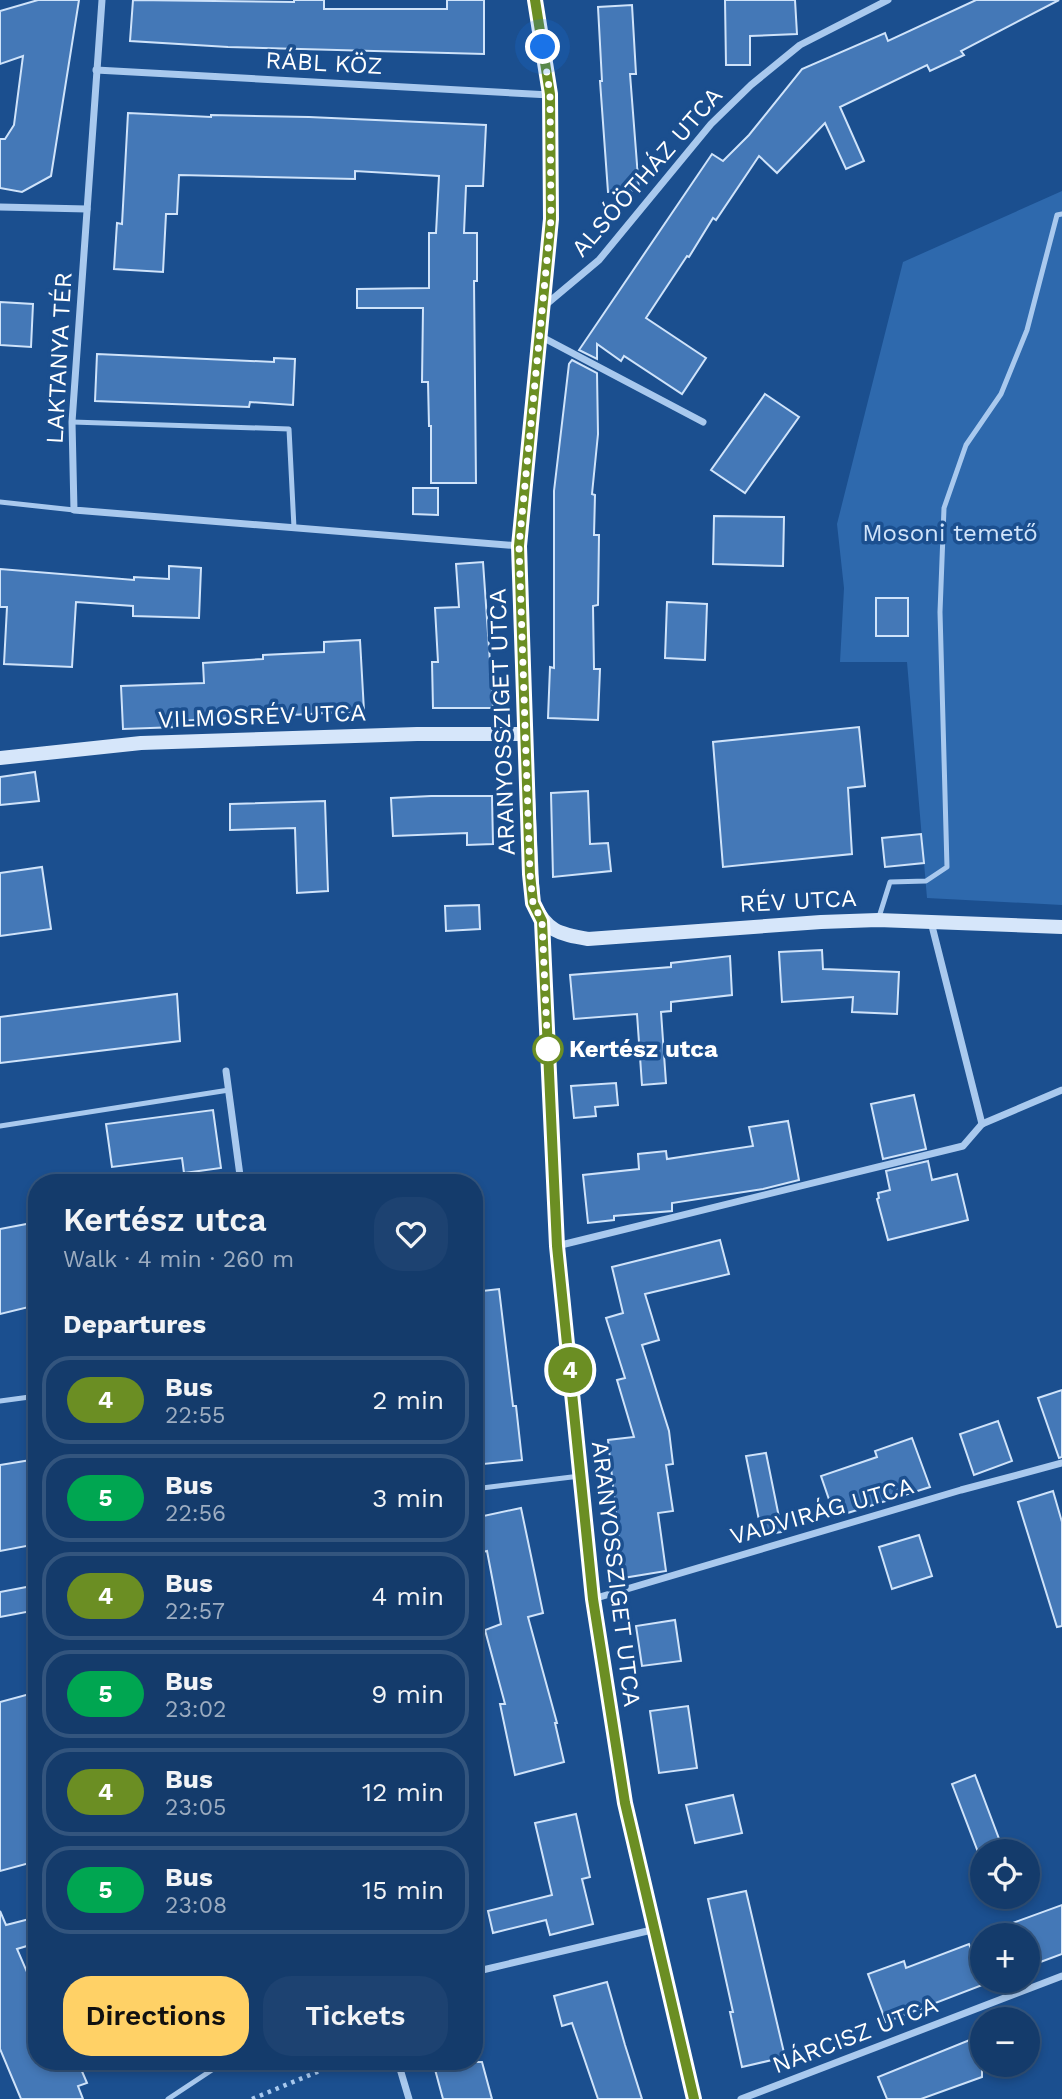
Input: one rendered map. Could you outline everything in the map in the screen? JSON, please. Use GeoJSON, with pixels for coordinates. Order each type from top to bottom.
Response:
{"type":"FeatureCollection","features":[{"type":"Feature","properties":{"kind":"main road","name":"VILMOSRÉV UTCA"},"geometry":{"type":"LineString","coordinates":[[0,758],[141,743],[417,734],[525,734]]}},
{"type":"Feature","properties":{"kind":"main road","name":"ARANYOSSZIGET UTCA"},"geometry":{"type":"LineString","coordinates":[[525,734],[533,903],[542,921]]}},
{"type":"Feature","properties":{"kind":"main road","name":"RÉV UTCA"},"geometry":{"type":"LineString","coordinates":[[542,921],[560,934],[588,939],[878,920],[1062,927]]}},
{"type":"Feature","properties":{"kind":"street","name":"LAKTANYA TÉR"},"geometry":{"type":"LineString","coordinates":[[74,510],[72,422],[102,0]]}},
{"type":"Feature","properties":{"kind":"street","name":"ARANYOSSZIGET UTCA"},"geometry":{"type":"LineString","coordinates":[[525,734],[519,546],[551,219],[550,94],[535,0]]}},
{"type":"Feature","properties":{"kind":"street","name":"ALSÓÖTHÁZ UTCA"},"geometry":{"type":"LineString","coordinates":[[542,308],[598,260],[711,124],[751,85],[800,45],[888,0]]}},
{"type":"Feature","properties":{"kind":"street","name":"RÁBL KÖZ"},"geometry":{"type":"LineString","coordinates":[[96,70],[550,94]]}},
{"type":"Feature","properties":{"kind":"street"},"geometry":{"type":"LineString","coordinates":[[0,207],[86,209]]}},
{"type":"Feature","properties":{"kind":"street"},"geometry":{"type":"LineString","coordinates":[[540,336],[702,422]]}},
{"type":"Feature","properties":{"kind":"street"},"geometry":{"type":"LineString","coordinates":[[74,510],[519,546]]}},
{"type":"Feature","properties":{"kind":"street","name":"ARANYOSSZIGET UTCA"},"geometry":{"type":"LineString","coordinates":[[542,921],[557,1246],[593,1599],[625,1803],[694,2099]]}},
{"type":"Feature","properties":{"kind":"street"},"geometry":{"type":"LineString","coordinates":[[932,922],[982,1124]]}},
{"type":"Feature","properties":{"kind":"street"},"geometry":{"type":"LineString","coordinates":[[226,1071],[240,1174]]}},
{"type":"Feature","properties":{"kind":"street"},"geometry":{"type":"LineString","coordinates":[[557,1246],[963,1146],[982,1124],[1062,1090]]}},
{"type":"Feature","properties":{"kind":"street","name":"VADVIRÁG UTCA"},"geometry":{"type":"LineString","coordinates":[[593,1599],[961,1490],[1062,1464]]}},
{"type":"Feature","properties":{"kind":"street"},"geometry":{"type":"LineString","coordinates":[[483,1970],[656,1929]]}},
{"type":"Feature","properties":{"kind":"street","name":"NÁRCISZ UTCA"},"geometry":{"type":"LineString","coordinates":[[741,2099],[1062,1976]]}},
{"type":"Feature","properties":{"kind":"street"},"geometry":{"type":"LineString","coordinates":[[400,2070],[409,2099]]}},
{"type":"Feature","properties":{"kind":"lane"},"geometry":{"type":"LineString","coordinates":[[878,920],[890,882],[926,881],[947,867],[940,612],[944,508],[965,446],[1001,394],[1027,330],[1058,215],[1062,214]]}},
{"type":"Feature","properties":{"kind":"lane"},"geometry":{"type":"LineString","coordinates":[[72,422],[289,429],[294,528]]}},
{"type":"Feature","properties":{"kind":"lane"},"geometry":{"type":"LineString","coordinates":[[0,502],[74,510]]}},
{"type":"Feature","properties":{"kind":"lane"},"geometry":{"type":"LineString","coordinates":[[0,1126],[229,1090]]}},
{"type":"Feature","properties":{"kind":"lane"},"geometry":{"type":"LineString","coordinates":[[0,1401],[28,1397]]}},
{"type":"Feature","properties":{"kind":"lane"},"geometry":{"type":"LineString","coordinates":[[483,1488],[580,1476]]}},
{"type":"Feature","properties":{"kind":"lane"},"geometry":{"type":"LineString","coordinates":[[168,2099],[211,2070]]}},
{"type":"Feature","properties":{"kind":"path"},"geometry":{"type":"LineString","coordinates":[[252,2099],[322,2070]]}},
{"type":"Feature","properties":{"kind":"green space","name":"Mosoni temető"},"geometry":{"type":"Polygon","coordinates":[[[1062,191],[1062,905],[927,898],[907,662],[840,662],[844,588],[837,524],[903,262],[1062,191]]]}},
{"type":"Feature","properties":{"kind":"building"},"geometry":{"type":"Polygon","coordinates":[[[38,0],[79,0],[51,176],[22,192],[0,188],[0,139],[5,139],[14,125],[23,56],[0,64],[0,11],[38,0]]]}},
{"type":"Feature","properties":{"kind":"building"},"geometry":{"type":"Polygon","coordinates":[[[133,0],[324,0],[324,9],[447,9],[447,0],[484,0],[484,54],[228,47],[130,41],[133,0]]]}},
{"type":"Feature","properties":{"kind":"building"},"geometry":{"type":"Polygon","coordinates":[[[725,0],[795,0],[797,34],[750,36],[750,65],[726,65],[725,0]]]}},
{"type":"Feature","properties":{"kind":"building"},"geometry":{"type":"Polygon","coordinates":[[[976,0],[1059,0],[961,51],[964,55],[930,71],[927,65],[840,107],[864,161],[846,169],[825,123],[777,173],[759,156],[716,220],[713,218],[646,318],[706,358],[682,394],[624,356],[621,361],[597,344],[597,359],[579,350],[712,154],[723,161],[749,135],[802,69],[885,33],[888,41],[976,0]]]}},
{"type":"Feature","properties":{"kind":"building"},"geometry":{"type":"Polygon","coordinates":[[[632,5],[636,74],[630,74],[639,190],[608,192],[598,7],[632,5]]]}},
{"type":"Feature","properties":{"kind":"building"},"geometry":{"type":"Polygon","coordinates":[[[128,113],[486,125],[483,186],[466,186],[464,233],[477,233],[477,281],[474,281],[476,483],[431,483],[428,382],[422,382],[423,308],[357,308],[357,289],[429,288],[429,233],[436,233],[439,176],[355,171],[355,179],[179,175],[177,214],[166,214],[163,272],[114,269],[117,223],[122,224],[128,113]]]}},
{"type":"Feature","properties":{"kind":"building"},"geometry":{"type":"Polygon","coordinates":[[[0,302],[33,304],[31,347],[0,345],[0,302]]]}},
{"type":"Feature","properties":{"kind":"building"},"geometry":{"type":"Polygon","coordinates":[[[97,354],[274,362],[274,358],[295,359],[293,405],[250,402],[249,407],[95,401],[97,354]]]}},
{"type":"Feature","properties":{"kind":"building"},"geometry":{"type":"Polygon","coordinates":[[[572,360],[597,373],[598,434],[592,494],[595,495],[594,535],[599,535],[598,605],[593,606],[594,669],[600,669],[598,720],[548,718],[550,667],[554,668],[554,491],[569,364],[572,360]]]}},
{"type":"Feature","properties":{"kind":"building"},"geometry":{"type":"Polygon","coordinates":[[[765,394],[799,417],[745,493],[711,470],[765,394]]]}},
{"type":"Feature","properties":{"kind":"building"},"geometry":{"type":"Polygon","coordinates":[[[413,488],[438,488],[438,515],[413,514],[413,488]]]}},
{"type":"Feature","properties":{"kind":"building"},"geometry":{"type":"Polygon","coordinates":[[[714,516],[784,517],[783,566],[713,564],[714,516]]]}},
{"type":"Feature","properties":{"kind":"building"},"geometry":{"type":"Polygon","coordinates":[[[483,562],[492,662],[493,708],[433,708],[432,662],[438,662],[435,608],[459,607],[456,564],[483,562]]]}},
{"type":"Feature","properties":{"kind":"building"},"geometry":{"type":"Polygon","coordinates":[[[169,566],[201,568],[199,618],[133,616],[133,606],[76,602],[72,667],[4,664],[7,607],[0,607],[0,569],[134,580],[134,577],[169,579],[169,566]]]}},
{"type":"Feature","properties":{"kind":"building"},"geometry":{"type":"Polygon","coordinates":[[[876,598],[908,598],[908,636],[876,636],[876,598]]]}},
{"type":"Feature","properties":{"kind":"building"},"geometry":{"type":"Polygon","coordinates":[[[667,602],[707,604],[705,660],[665,658],[667,602]]]}},
{"type":"Feature","properties":{"kind":"building"},"geometry":{"type":"Polygon","coordinates":[[[360,640],[364,711],[178,721],[178,727],[123,729],[121,686],[204,683],[203,663],[263,659],[263,655],[324,652],[324,642],[360,640]]]}},
{"type":"Feature","properties":{"kind":"building"},"geometry":{"type":"Polygon","coordinates":[[[859,727],[865,786],[848,788],[852,854],[723,867],[713,742],[859,727]]]}},
{"type":"Feature","properties":{"kind":"building"},"geometry":{"type":"Polygon","coordinates":[[[35,772],[39,801],[0,805],[0,777],[35,772]]]}},
{"type":"Feature","properties":{"kind":"building"},"geometry":{"type":"Polygon","coordinates":[[[588,791],[590,844],[608,843],[611,871],[553,877],[551,793],[588,791]]]}},
{"type":"Feature","properties":{"kind":"building"},"geometry":{"type":"Polygon","coordinates":[[[492,796],[493,844],[467,845],[467,833],[393,836],[391,798],[492,796]]]}},
{"type":"Feature","properties":{"kind":"building"},"geometry":{"type":"Polygon","coordinates":[[[325,801],[328,891],[297,893],[295,828],[230,830],[230,804],[325,801]]]}},
{"type":"Feature","properties":{"kind":"building"},"geometry":{"type":"Polygon","coordinates":[[[921,834],[924,863],[885,867],[882,838],[921,834]]]}},
{"type":"Feature","properties":{"kind":"building"},"geometry":{"type":"Polygon","coordinates":[[[42,867],[51,929],[0,936],[0,873],[42,867]]]}},
{"type":"Feature","properties":{"kind":"building"},"geometry":{"type":"Polygon","coordinates":[[[479,905],[480,929],[446,931],[445,906],[479,905]]]}},
{"type":"Feature","properties":{"kind":"building"},"geometry":{"type":"Polygon","coordinates":[[[822,950],[823,969],[899,972],[897,1014],[852,1012],[853,997],[782,1002],[779,952],[822,950]]]}},
{"type":"Feature","properties":{"kind":"building"},"geometry":{"type":"Polygon","coordinates":[[[730,956],[732,995],[671,1002],[671,1011],[661,1012],[666,1083],[642,1085],[637,1014],[574,1019],[570,975],[671,967],[671,963],[730,956]]]}},
{"type":"Feature","properties":{"kind":"building"},"geometry":{"type":"Polygon","coordinates":[[[177,994],[180,1041],[0,1063],[0,1017],[177,994]]]}},
{"type":"Feature","properties":{"kind":"building"},"geometry":{"type":"Polygon","coordinates":[[[616,1083],[618,1105],[595,1107],[596,1116],[574,1118],[571,1086],[616,1083]]]}},
{"type":"Feature","properties":{"kind":"building"},"geometry":{"type":"Polygon","coordinates":[[[914,1095],[926,1149],[883,1159],[871,1104],[914,1095]]]}},
{"type":"Feature","properties":{"kind":"building"},"geometry":{"type":"Polygon","coordinates":[[[213,1110],[221,1168],[184,1173],[182,1158],[112,1167],[106,1124],[213,1110]]]}},
{"type":"Feature","properties":{"kind":"building"},"geometry":{"type":"Polygon","coordinates":[[[788,1121],[799,1180],[763,1189],[672,1203],[672,1211],[614,1216],[614,1220],[588,1223],[583,1175],[639,1169],[638,1154],[666,1151],[667,1159],[753,1146],[749,1127],[788,1121]]]}},
{"type":"Feature","properties":{"kind":"building"},"geometry":{"type":"Polygon","coordinates":[[[928,1161],[932,1180],[957,1174],[968,1220],[888,1240],[877,1199],[878,1193],[890,1190],[886,1171],[928,1161]]]}},
{"type":"Feature","properties":{"kind":"building"},"geometry":{"type":"Polygon","coordinates":[[[28,1224],[28,1307],[0,1314],[0,1229],[28,1224]]]}},
{"type":"Feature","properties":{"kind":"building"},"geometry":{"type":"Polygon","coordinates":[[[720,1240],[729,1274],[645,1294],[659,1340],[642,1345],[669,1431],[673,1464],[666,1465],[673,1511],[658,1513],[666,1571],[623,1578],[608,1440],[634,1437],[617,1380],[625,1378],[606,1318],[623,1313],[612,1267],[720,1240]]]}},
{"type":"Feature","properties":{"kind":"building"},"geometry":{"type":"Polygon","coordinates":[[[499,1289],[522,1460],[483,1464],[483,1291],[499,1289]]]}},
{"type":"Feature","properties":{"kind":"building"},"geometry":{"type":"Polygon","coordinates":[[[1062,1390],[1062,1457],[1059,1458],[1038,1398],[1062,1390]]]}},
{"type":"Feature","properties":{"kind":"building"},"geometry":{"type":"Polygon","coordinates":[[[998,1421],[1012,1461],[974,1475],[960,1434],[998,1421]]]}},
{"type":"Feature","properties":{"kind":"building"},"geometry":{"type":"Polygon","coordinates":[[[912,1438],[930,1487],[835,1517],[821,1476],[877,1457],[875,1451],[912,1438]]]}},
{"type":"Feature","properties":{"kind":"building"},"geometry":{"type":"Polygon","coordinates":[[[766,1453],[782,1532],[762,1535],[746,1456],[766,1453]]]}},
{"type":"Feature","properties":{"kind":"building"},"geometry":{"type":"Polygon","coordinates":[[[28,1460],[28,1546],[0,1551],[0,1465],[28,1460]]]}},
{"type":"Feature","properties":{"kind":"building"},"geometry":{"type":"Polygon","coordinates":[[[1053,1491],[1062,1522],[1062,1626],[1057,1627],[1018,1502],[1053,1491]]]}},
{"type":"Feature","properties":{"kind":"building"},"geometry":{"type":"Polygon","coordinates":[[[521,1508],[543,1613],[528,1617],[557,1723],[564,1762],[515,1775],[500,1704],[505,1704],[485,1630],[501,1624],[487,1551],[483,1552],[483,1516],[521,1508]]]}},
{"type":"Feature","properties":{"kind":"building"},"geometry":{"type":"Polygon","coordinates":[[[919,1535],[932,1576],[892,1589],[879,1547],[919,1535]]]}},
{"type":"Feature","properties":{"kind":"building"},"geometry":{"type":"Polygon","coordinates":[[[28,1587],[28,1612],[0,1617],[0,1592],[28,1587]]]}},
{"type":"Feature","properties":{"kind":"building"},"geometry":{"type":"Polygon","coordinates":[[[675,1620],[681,1661],[642,1666],[636,1626],[675,1620]]]}},
{"type":"Feature","properties":{"kind":"building"},"geometry":{"type":"Polygon","coordinates":[[[28,1694],[28,1863],[0,1871],[0,1702],[28,1694]]]}},
{"type":"Feature","properties":{"kind":"building"},"geometry":{"type":"Polygon","coordinates":[[[688,1706],[697,1768],[659,1773],[650,1711],[688,1706]]]}},
{"type":"Feature","properties":{"kind":"building"},"geometry":{"type":"Polygon","coordinates":[[[975,1775],[999,1839],[973,1839],[952,1784],[975,1775]]]}},
{"type":"Feature","properties":{"kind":"building"},"geometry":{"type":"Polygon","coordinates":[[[733,1795],[742,1833],[695,1843],[686,1805],[733,1795]]]}},
{"type":"Feature","properties":{"kind":"building"},"geometry":{"type":"Polygon","coordinates":[[[576,1814],[590,1877],[582,1879],[593,1924],[550,1935],[546,1920],[493,1933],[488,1911],[552,1895],[535,1823],[576,1814]]]}},
{"type":"Feature","properties":{"kind":"building"},"geometry":{"type":"Polygon","coordinates":[[[746,1891],[785,2057],[742,2067],[708,1899],[746,1891]]]}},
{"type":"Feature","properties":{"kind":"building"},"geometry":{"type":"Polygon","coordinates":[[[1062,1905],[1062,1954],[1040,1962],[1040,1923],[1012,1923],[1062,1905]]]}},
{"type":"Feature","properties":{"kind":"building"},"geometry":{"type":"Polygon","coordinates":[[[0,1911],[6,1925],[28,1919],[28,1946],[17,1949],[28,1974],[28,2070],[81,2070],[87,2083],[78,2086],[83,2099],[21,2099],[0,2049],[0,1911]]]}},
{"type":"Feature","properties":{"kind":"building"},"geometry":{"type":"Polygon","coordinates":[[[969,1944],[970,1990],[886,2022],[868,1974],[904,1961],[906,1968],[969,1944]]]}},
{"type":"Feature","properties":{"kind":"building"},"geometry":{"type":"Polygon","coordinates":[[[607,1982],[642,2099],[598,2099],[572,2023],[562,2026],[554,1996],[607,1982]]]}},
{"type":"Feature","properties":{"kind":"building"},"geometry":{"type":"Polygon","coordinates":[[[970,2040],[970,2077],[982,2077],[921,2099],[887,2099],[878,2077],[970,2040]]]}},
{"type":"Feature","properties":{"kind":"building"},"geometry":{"type":"Polygon","coordinates":[[[483,2066],[492,2099],[443,2099],[435,2070],[483,2070],[483,2066]]]}},
{"type":"Feature","properties":{"kind":"bus line","name":"4"},"geometry":{"type":"LineString","coordinates":[[535,0],[550,94],[551,219],[519,546],[530,874],[533,903],[542,921],[557,1246],[593,1599],[625,1803],[694,2099]]}},
{"type":"Feature","properties":{"kind":"place","name":"Kertész utca"},"geometry":{"type":"Point","coordinates":[548,1049]}},
{"type":"Feature","properties":{"kind":"route"},"geometry":{"type":"LineString","coordinates":[[543,47],[550,94],[551,219],[519,546],[530,874],[533,903],[542,921],[548,1056],[548,1049]]}}]}
